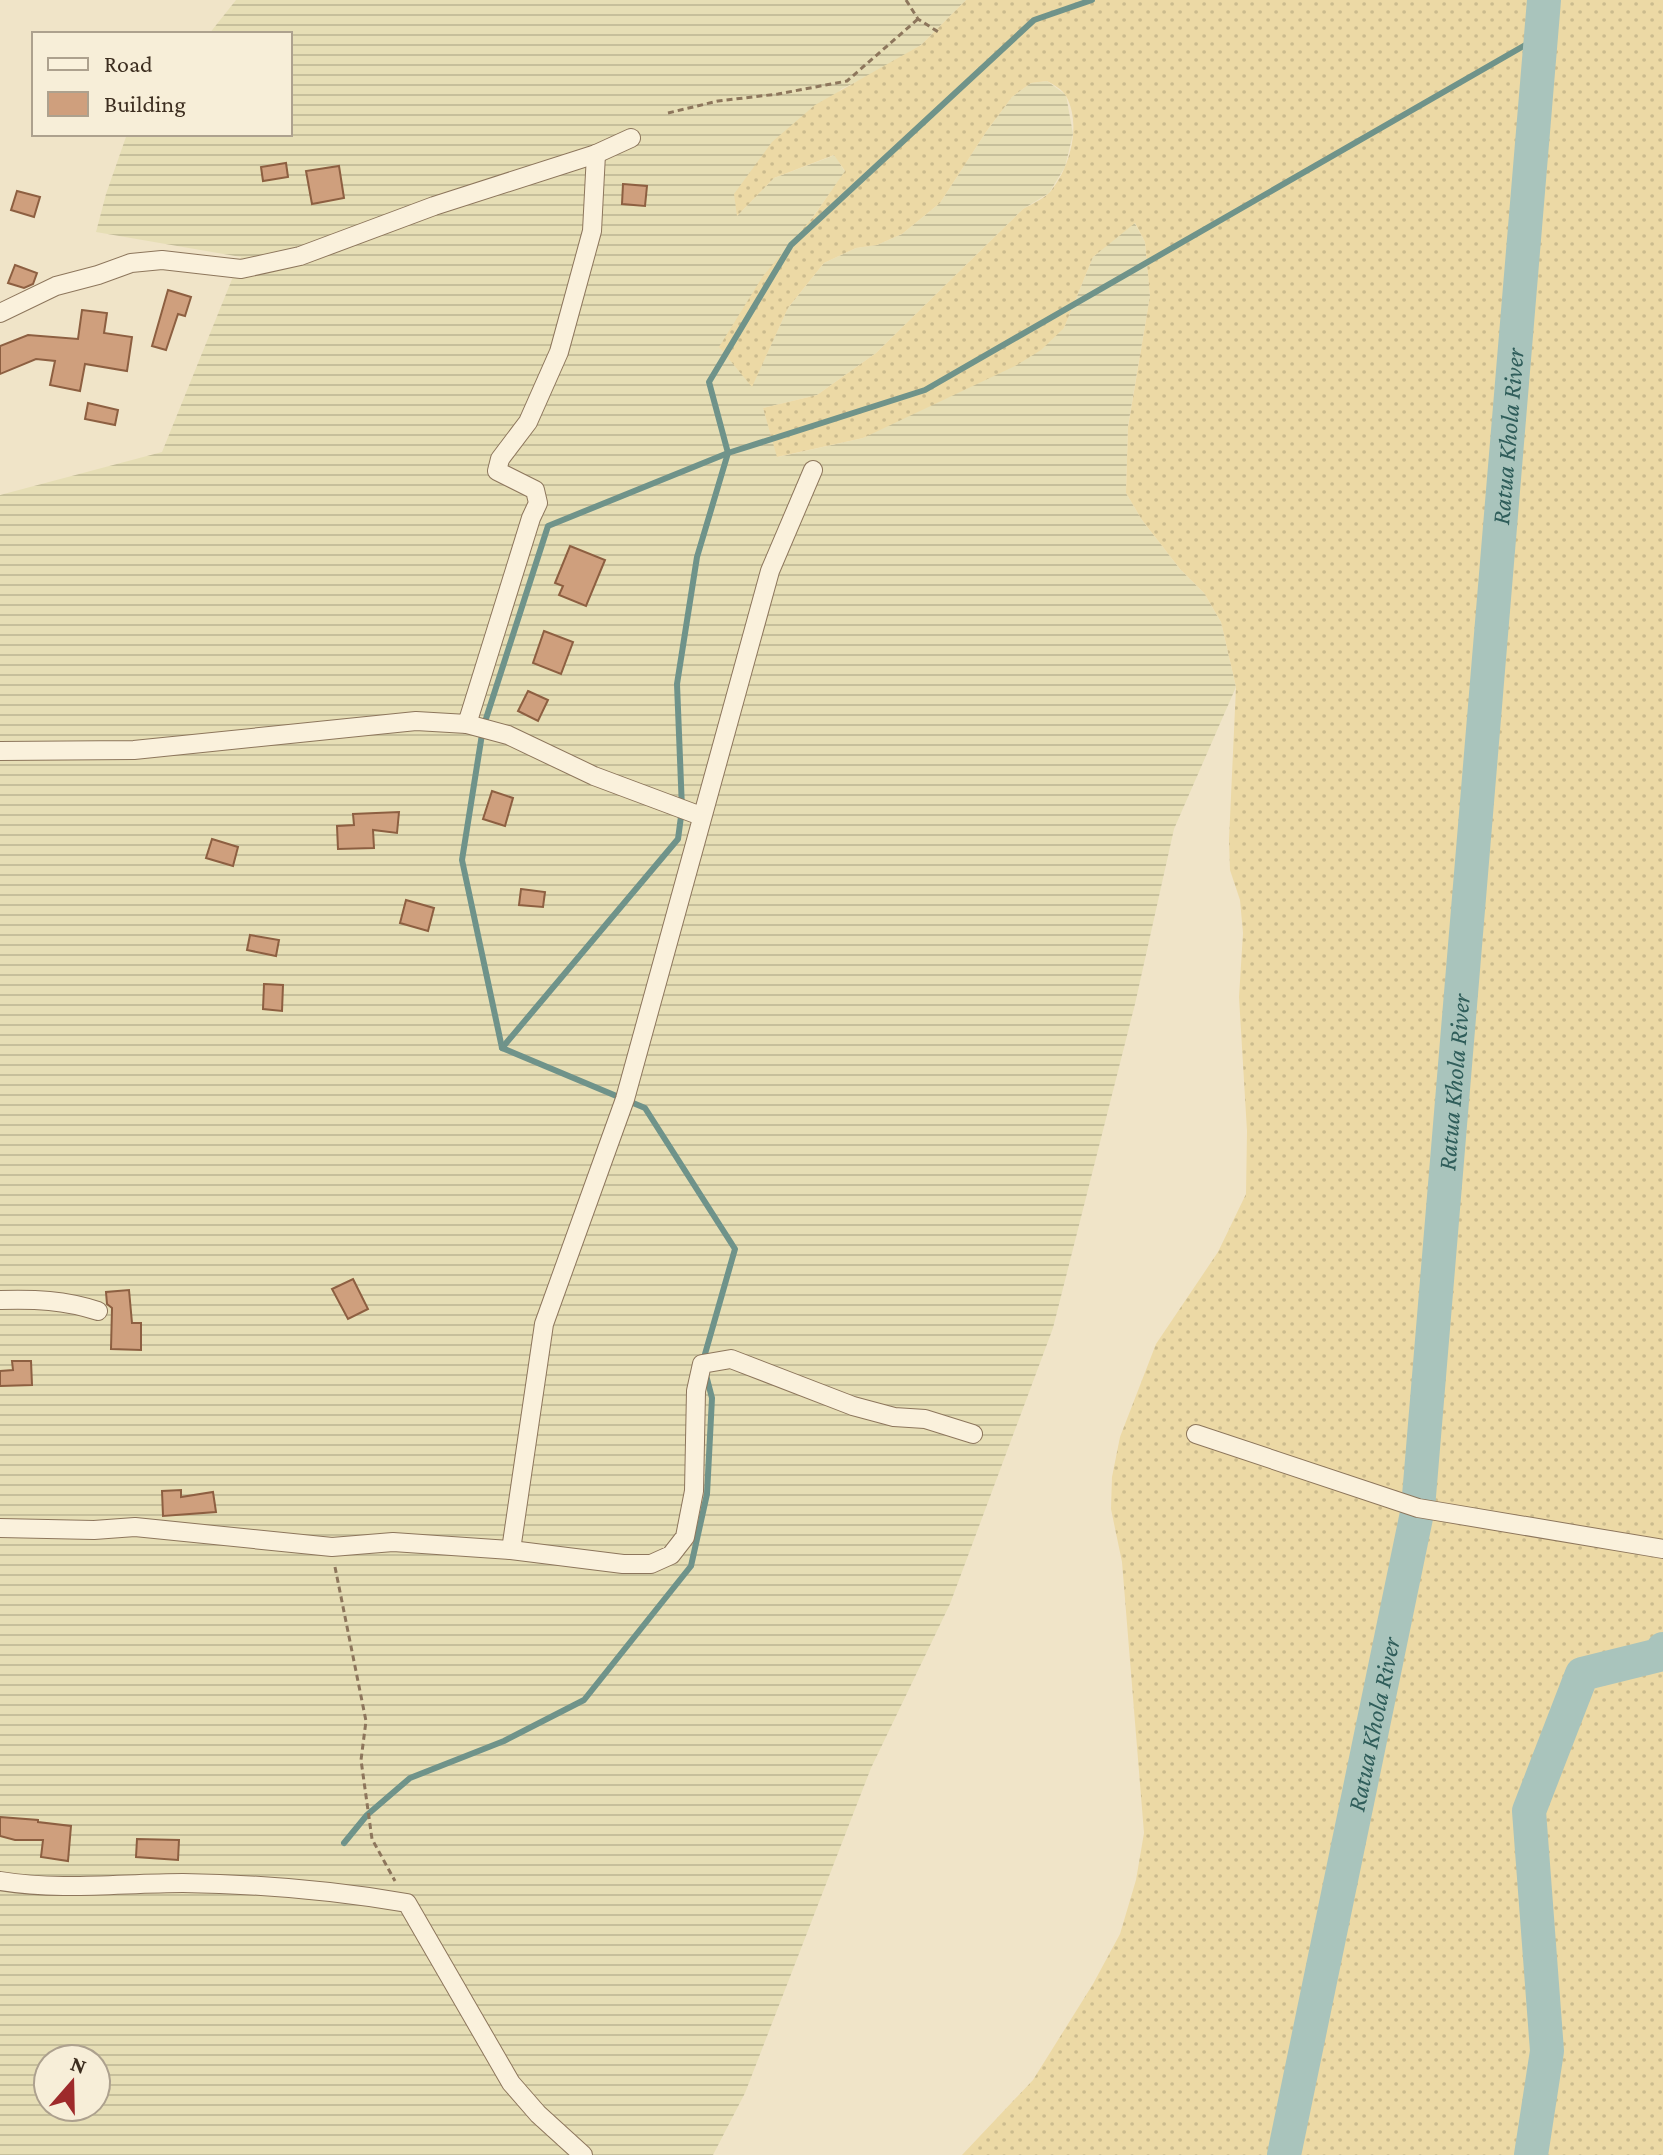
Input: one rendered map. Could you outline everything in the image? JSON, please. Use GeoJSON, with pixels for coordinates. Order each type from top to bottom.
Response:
{"type":"FeatureCollection","features":[{"type":"Feature","properties":{"kind":"street"},"geometry":{"type":"LineString","coordinates":[[0,313],[56,286],[131,263],[162,260],[241,269],[300,256],[434,206],[596,154],[631,138]]}},
{"type":"Feature","properties":{"kind":"street"},"geometry":{"type":"LineString","coordinates":[[467,724],[538,503],[535,490],[497,471],[500,459],[528,422],[559,352],[592,231],[596,154]]}},
{"type":"Feature","properties":{"kind":"street"},"geometry":{"type":"LineString","coordinates":[[511,1550],[544,1324],[625,1099],[770,571],[813,470]]}},
{"type":"Feature","properties":{"kind":"street"},"geometry":{"type":"LineString","coordinates":[[0,751],[134,750],[416,721],[467,724],[508,735],[594,776],[701,816]]}},
{"type":"Feature","properties":{"kind":"street"},"geometry":{"type":"LineString","coordinates":[[0,1300],[35,1298],[69,1302],[98,1311]]}},
{"type":"Feature","properties":{"kind":"street"},"geometry":{"type":"LineString","coordinates":[[0,1528],[94,1530],[135,1527],[332,1547],[393,1542],[651,1564],[671,1555],[685,1537],[694,1491],[696,1391],[702,1364],[731,1359],[853,1406],[894,1417],[925,1419],[973,1434]]}},
{"type":"Feature","properties":{"kind":"street"},"geometry":{"type":"LineString","coordinates":[[1196,1434],[1418,1508],[1663,1549]]}},
{"type":"Feature","properties":{"kind":"street"},"geometry":{"type":"LineString","coordinates":[[0,1881],[69,1887],[180,1883],[254,1885],[334,1890],[407,1903],[511,2083],[538,2114],[583,2155]]}},
{"type":"Feature","properties":{"kind":"path"},"geometry":{"type":"LineString","coordinates":[[906,0],[918,19],[940,33]]}},
{"type":"Feature","properties":{"kind":"path"},"geometry":{"type":"LineString","coordinates":[[668,113],[718,101],[847,81],[918,19]]}},
{"type":"Feature","properties":{"kind":"path"},"geometry":{"type":"LineString","coordinates":[[332,1547],[342,1613],[362,1691],[366,1721],[361,1760],[372,1839],[407,1903]]}},
{"type":"Feature","properties":{"kind":"shaded area"},"geometry":{"type":"Polygon","coordinates":[[[236,0],[966,0],[921,45],[841,89],[737,216],[774,178],[835,155],[845,172],[719,347],[752,386],[788,308],[824,263],[856,248],[877,245],[902,234],[940,203],[1012,97],[1031,83],[1047,81],[1066,95],[1073,134],[1065,167],[1049,193],[1023,209],[876,353],[817,395],[763,408],[778,457],[863,438],[1064,328],[1093,257],[1134,222],[1145,242],[1150,296],[1128,426],[1126,493],[1142,520],[1180,569],[1204,593],[1221,622],[1236,687],[1174,829],[1135,1004],[1053,1328],[950,1604],[871,1768],[745,2093],[713,2155],[0,2155],[0,495],[162,452],[241,257],[96,232],[126,136],[292,136],[292,32],[211,32],[236,0]]]}},
{"type":"Feature","properties":{"kind":"sand"},"geometry":{"type":"Polygon","coordinates":[[[966,0],[1663,0],[1663,2155],[962,2155],[1033,2080],[1093,1984],[1120,1934],[1136,1880],[1144,1833],[1122,1562],[1111,1509],[1112,1477],[1120,1437],[1156,1344],[1218,1252],[1246,1194],[1247,1131],[1239,997],[1243,933],[1240,900],[1230,870],[1229,840],[1236,687],[1221,622],[1204,593],[1180,569],[1142,520],[1126,493],[1128,427],[1150,296],[1145,242],[1135,223],[1093,257],[1064,328],[1041,350],[1015,366],[863,438],[777,457],[763,408],[817,395],[876,353],[1023,209],[1050,192],[1063,171],[1072,146],[1071,107],[1064,94],[1047,81],[1031,83],[1012,97],[940,203],[902,234],[877,245],[856,248],[824,263],[788,308],[752,387],[719,347],[763,276],[813,217],[845,171],[834,155],[774,178],[737,216],[734,194],[772,142],[815,105],[921,45],[966,0]]]}},
{"type":"Feature","properties":{"kind":"building"},"geometry":{"type":"Polygon","coordinates":[[[286,163],[288,177],[263,181],[261,167],[286,163]]]}},
{"type":"Feature","properties":{"kind":"building"},"geometry":{"type":"Polygon","coordinates":[[[339,166],[344,198],[312,204],[306,171],[339,166]]]}},
{"type":"Feature","properties":{"kind":"building"},"geometry":{"type":"Polygon","coordinates":[[[623,184],[647,186],[645,206],[622,204],[623,184]]]}},
{"type":"Feature","properties":{"kind":"building"},"geometry":{"type":"Polygon","coordinates":[[[17,191],[40,197],[34,217],[11,210],[17,191]]]}},
{"type":"Feature","properties":{"kind":"building"},"geometry":{"type":"Polygon","coordinates":[[[15,265],[37,273],[33,284],[24,288],[8,283],[15,265]]]}},
{"type":"Feature","properties":{"kind":"building"},"geometry":{"type":"Polygon","coordinates":[[[168,290],[191,297],[185,316],[178,314],[166,350],[152,346],[168,290]]]}},
{"type":"Feature","properties":{"kind":"building"},"geometry":{"type":"Polygon","coordinates":[[[82,310],[107,313],[104,333],[132,337],[127,371],[85,364],[80,391],[50,385],[55,361],[36,359],[0,374],[0,346],[28,335],[78,339],[82,310]]]}},
{"type":"Feature","properties":{"kind":"building"},"geometry":{"type":"Polygon","coordinates":[[[88,403],[118,410],[115,425],[85,419],[88,403]]]}},
{"type":"Feature","properties":{"kind":"building"},"geometry":{"type":"Polygon","coordinates":[[[570,546],[605,560],[586,606],[559,595],[563,586],[555,583],[570,546]]]}},
{"type":"Feature","properties":{"kind":"building"},"geometry":{"type":"Polygon","coordinates":[[[544,631],[573,642],[561,674],[533,663],[544,631]]]}},
{"type":"Feature","properties":{"kind":"building"},"geometry":{"type":"Polygon","coordinates":[[[528,691],[548,700],[538,721],[518,711],[528,691]]]}},
{"type":"Feature","properties":{"kind":"building"},"geometry":{"type":"Polygon","coordinates":[[[492,791],[513,798],[505,826],[483,819],[492,791]]]}},
{"type":"Feature","properties":{"kind":"building"},"geometry":{"type":"Polygon","coordinates":[[[399,812],[397,833],[373,830],[374,848],[338,849],[337,826],[354,825],[353,814],[399,812]]]}},
{"type":"Feature","properties":{"kind":"building"},"geometry":{"type":"Polygon","coordinates":[[[212,839],[238,847],[233,866],[206,858],[212,839]]]}},
{"type":"Feature","properties":{"kind":"building"},"geometry":{"type":"Polygon","coordinates":[[[521,889],[545,892],[543,907],[519,905],[521,889]]]}},
{"type":"Feature","properties":{"kind":"building"},"geometry":{"type":"Polygon","coordinates":[[[406,900],[434,908],[428,931],[400,923],[406,900]]]}},
{"type":"Feature","properties":{"kind":"building"},"geometry":{"type":"Polygon","coordinates":[[[250,935],[279,940],[276,956],[247,950],[250,935]]]}},
{"type":"Feature","properties":{"kind":"building"},"geometry":{"type":"Polygon","coordinates":[[[264,984],[283,985],[282,1011],[263,1009],[264,984]]]}},
{"type":"Feature","properties":{"kind":"building"},"geometry":{"type":"Polygon","coordinates":[[[353,1279],[368,1309],[348,1319],[332,1289],[353,1279]]]}},
{"type":"Feature","properties":{"kind":"building"},"geometry":{"type":"Polygon","coordinates":[[[129,1290],[132,1323],[141,1323],[141,1350],[111,1349],[112,1308],[107,1304],[106,1292],[129,1290]]]}},
{"type":"Feature","properties":{"kind":"building"},"geometry":{"type":"Polygon","coordinates":[[[12,1361],[31,1361],[32,1385],[0,1386],[0,1371],[13,1370],[12,1361]]]}},
{"type":"Feature","properties":{"kind":"building"},"geometry":{"type":"Polygon","coordinates":[[[181,1490],[181,1497],[213,1492],[216,1512],[163,1516],[162,1491],[181,1490]]]}},
{"type":"Feature","properties":{"kind":"building"},"geometry":{"type":"Polygon","coordinates":[[[0,1817],[71,1826],[68,1861],[41,1857],[43,1840],[15,1840],[0,1836],[0,1817]]]}},
{"type":"Feature","properties":{"kind":"building"},"geometry":{"type":"Polygon","coordinates":[[[137,1839],[179,1840],[178,1860],[136,1857],[137,1839]]]}},
{"type":"Feature","properties":{"kind":"waterway"},"geometry":{"type":"LineString","coordinates":[[502,1048],[678,839],[682,809],[677,684],[697,557],[728,453],[709,382],[791,245],[1034,20],[1092,0]]}},
{"type":"Feature","properties":{"kind":"waterway","name":"Ratua Khola River"},"geometry":{"type":"LineString","coordinates":[[1284,2155],[1418,1508],[1544,0]]}},
{"type":"Feature","properties":{"kind":"waterway"},"geometry":{"type":"LineString","coordinates":[[703,1361],[735,1249],[645,1108],[502,1048],[462,860],[483,728],[548,526],[728,453],[925,390],[1541,36]]}},
{"type":"Feature","properties":{"kind":"waterway"},"geometry":{"type":"LineString","coordinates":[[344,1843],[367,1815],[410,1778],[504,1741],[584,1700],[691,1566],[707,1494],[712,1398],[706,1375]]}},
{"type":"Feature","properties":{"kind":"waterway"},"geometry":{"type":"LineString","coordinates":[[1531,2155],[1547,2051],[1529,1811],[1582,1674],[1659,1655],[1663,1649]]}}]}
